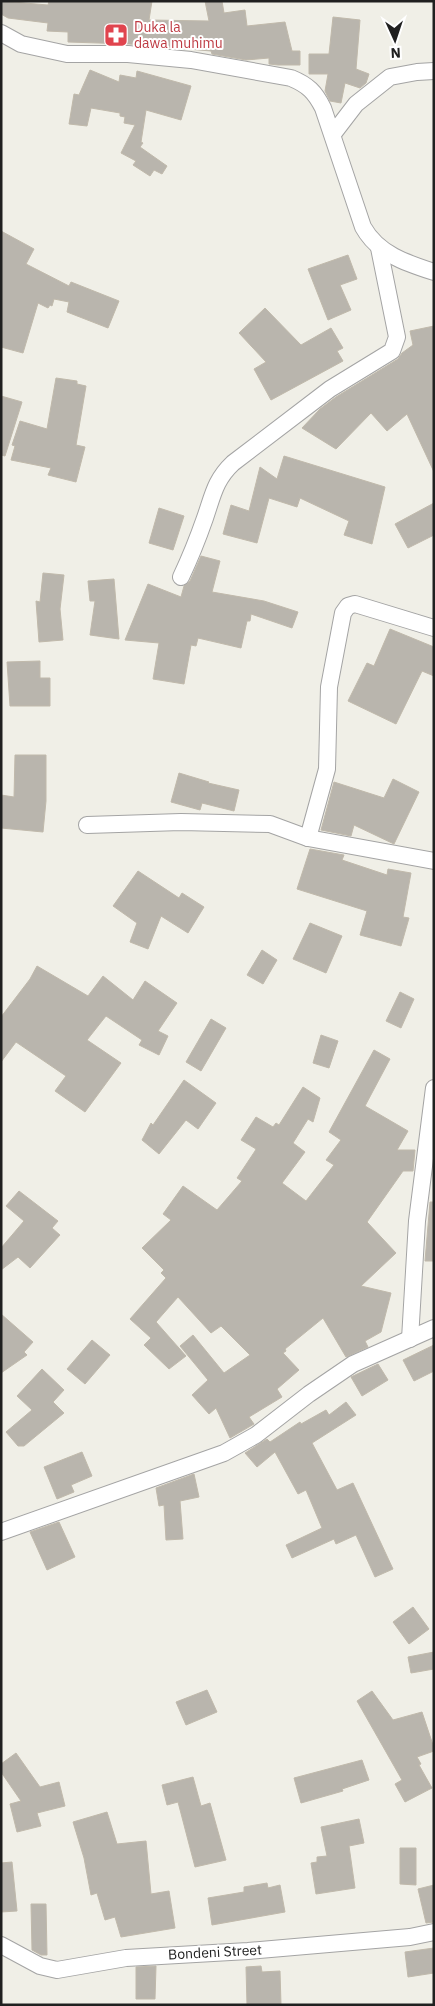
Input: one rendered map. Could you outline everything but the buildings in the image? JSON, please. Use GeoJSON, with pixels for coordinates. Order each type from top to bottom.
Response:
{"type":"FeatureCollection","features":[{"type":"Feature","properties":{"kind":"street"},"geometry":{"type":"LineString","coordinates":[[1,33],[21,44],[67,54],[128,54],[191,60],[291,78],[302,82],[316,94],[333,134],[363,228],[370,240],[379,248],[412,265],[434,272]]}},
{"type":"Feature","properties":{"kind":"street"},"geometry":{"type":"LineString","coordinates":[[333,134],[356,104],[390,77],[434,71]]}},
{"type":"Feature","properties":{"kind":"street"},"geometry":{"type":"LineString","coordinates":[[182,577],[206,518],[216,483],[223,472],[330,389],[392,351],[397,337],[379,248]]}},
{"type":"Feature","properties":{"kind":"street"},"geometry":{"type":"LineString","coordinates":[[308,838],[327,769],[329,688],[343,613],[348,606],[355,604],[434,628]]}},
{"type":"Feature","properties":{"kind":"street"},"geometry":{"type":"LineString","coordinates":[[86,825],[181,822],[270,824],[308,838],[434,861]]}},
{"type":"Feature","properties":{"kind":"street"},"geometry":{"type":"LineString","coordinates":[[410,1339],[417,1221],[434,1088]]}},
{"type":"Feature","properties":{"kind":"street"},"geometry":{"type":"LineString","coordinates":[[1,1532],[224,1454],[256,1435],[309,1394],[353,1364],[434,1328]]}},
{"type":"Feature","properties":{"kind":"street","name":"Bondeni Street"},"geometry":{"type":"LineString","coordinates":[[1,1945],[40,1966],[57,1970],[126,1958],[248,1951],[410,1936],[434,1932]]}},
{"type":"Feature","properties":{"kind":"place","name":"Duka la dawa muhimu"},"geometry":{"type":"Point","coordinates":[116,35]}}]}
